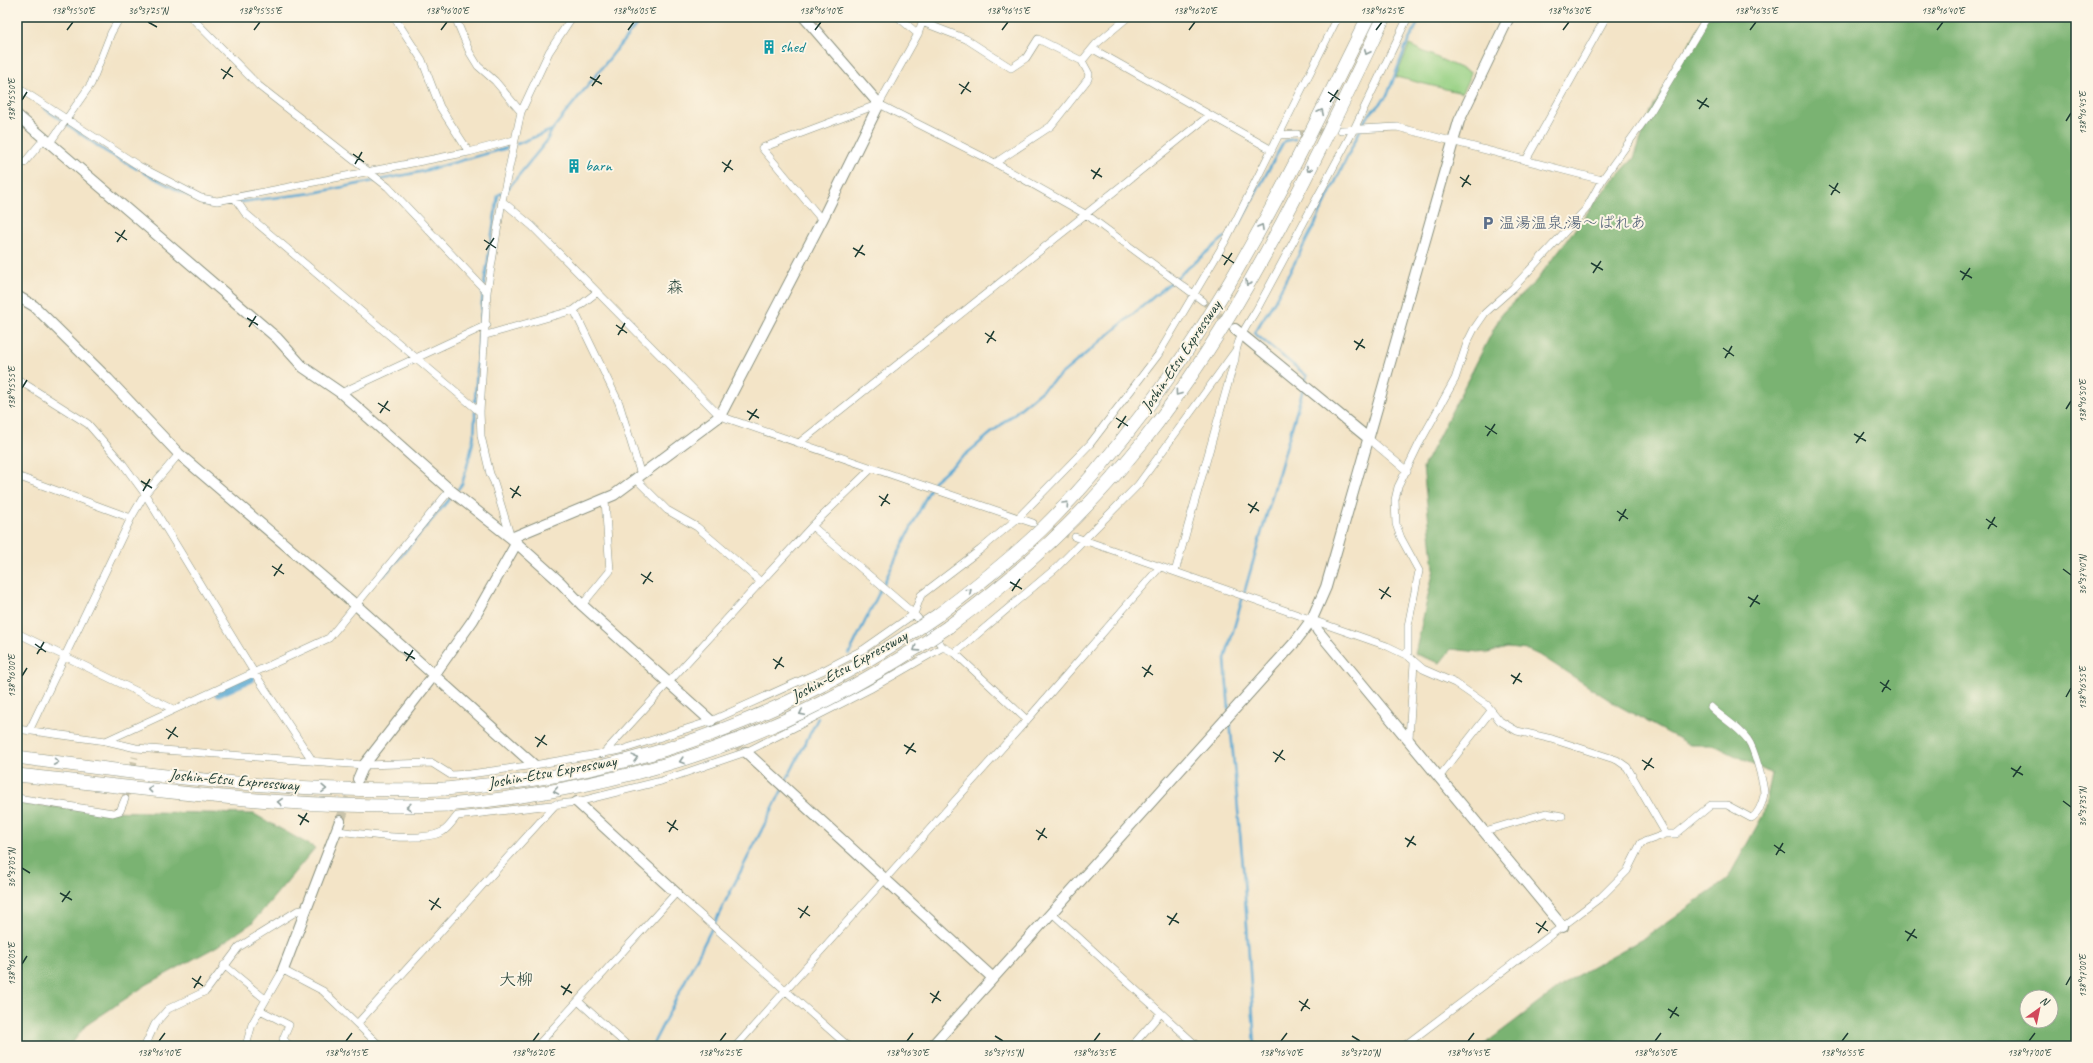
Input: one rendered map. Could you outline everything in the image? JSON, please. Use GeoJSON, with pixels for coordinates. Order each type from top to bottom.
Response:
{"type":"FeatureCollection","features":[{"type":"Feature","properties":{"kind":"highway","name":"Joshin-Etsu Expressway"},"geometry":{"type":"LineString","coordinates":[[17,757],[247,785],[362,791],[444,789],[522,781],[573,772],[652,754],[703,738],[774,709],[821,686],[880,654],[938,615],[991,574],[1041,530],[1108,458],[1168,381],[1210,316],[1252,246],[1368,17]]}},
{"type":"Feature","properties":{"kind":"highway","name":"Joshin-Etsu Expressway"},"geometry":{"type":"LineString","coordinates":[[17,775],[245,800],[359,807],[448,805],[530,796],[619,779],[705,754],[780,724],[887,667],[948,627],[1027,564],[1078,515],[1133,453],[1181,389],[1214,339],[1260,262],[1310,168],[1384,17]]}},
{"type":"Feature","properties":{"kind":"street"},"geometry":{"type":"LineString","coordinates":[[17,160],[24,163],[47,142],[66,120],[91,84],[111,33],[120,17]]}},
{"type":"Feature","properties":{"kind":"street"},"geometry":{"type":"LineString","coordinates":[[191,17],[259,86],[369,170],[388,187],[487,292]]}},
{"type":"Feature","properties":{"kind":"street"},"geometry":{"type":"LineString","coordinates":[[394,17],[422,60],[440,107],[469,152]]}},
{"type":"Feature","properties":{"kind":"street"},"geometry":{"type":"LineString","coordinates":[[455,17],[470,53],[478,66],[495,81],[521,112]]}},
{"type":"Feature","properties":{"kind":"street"},"geometry":{"type":"LineString","coordinates":[[513,541],[490,474],[481,436],[480,412],[487,325],[487,292],[502,201],[521,112],[549,52],[572,17]]}},
{"type":"Feature","properties":{"kind":"street"},"geometry":{"type":"LineString","coordinates":[[804,17],[879,104],[995,163],[1087,215],[1195,295],[1202,302]]}},
{"type":"Feature","properties":{"kind":"street"},"geometry":{"type":"LineString","coordinates":[[898,17],[918,34]]}},
{"type":"Feature","properties":{"kind":"street"},"geometry":{"type":"LineString","coordinates":[[1082,61],[1096,44],[1128,17]]}},
{"type":"Feature","properties":{"kind":"street"},"geometry":{"type":"LineString","coordinates":[[17,729],[136,748],[364,765],[432,763],[451,775],[459,775],[534,766],[603,754],[639,745],[711,721],[824,670],[864,649],[914,614],[921,595],[980,550],[1018,518],[1090,444],[1158,354],[1195,295],[1226,240],[1338,17]]}},
{"type":"Feature","properties":{"kind":"street"},"geometry":{"type":"LineString","coordinates":[[1175,572],[1236,359],[1238,331],[1257,309],[1354,129],[1408,17]]}},
{"type":"Feature","properties":{"kind":"street"},"geometry":{"type":"LineString","coordinates":[[932,1046],[1295,642],[1312,619],[1326,587],[1459,122],[1509,17]]}},
{"type":"Feature","properties":{"kind":"street"},"geometry":{"type":"LineString","coordinates":[[1526,160],[1606,17]]}},
{"type":"Feature","properties":{"kind":"street"},"geometry":{"type":"LineString","coordinates":[[1408,656],[1408,626],[1418,571],[1401,538],[1396,524],[1395,500],[1398,487],[1419,444],[1455,379],[1467,343],[1474,328],[1486,313],[1513,288],[1586,209],[1602,180],[1651,111],[1707,17]]}},
{"type":"Feature","properties":{"kind":"street"},"geometry":{"type":"LineString","coordinates":[[358,779],[364,765],[434,675],[474,620],[513,541],[605,500],[720,416],[822,220],[879,104],[918,34],[923,20],[966,38],[1011,68],[1026,58],[1038,39],[1082,61],[1088,74],[1088,79],[1051,126],[995,163]]}},
{"type":"Feature","properties":{"kind":"street"},"geometry":{"type":"LineString","coordinates":[[1093,49],[1272,150]]}},
{"type":"Feature","properties":{"kind":"street"},"geometry":{"type":"LineString","coordinates":[[17,87],[139,166],[201,198],[217,201],[369,170],[469,152],[514,140]]}},
{"type":"Feature","properties":{"kind":"street"},"geometry":{"type":"LineString","coordinates":[[822,220],[762,148],[879,104]]}},
{"type":"Feature","properties":{"kind":"street"},"geometry":{"type":"LineString","coordinates":[[17,115],[276,338],[303,367],[341,393],[450,490],[513,541],[560,582],[582,605],[711,721]]}},
{"type":"Feature","properties":{"kind":"street"},"geometry":{"type":"LineString","coordinates":[[799,443],[1087,215],[1210,115]]}},
{"type":"Feature","properties":{"kind":"street"},"geometry":{"type":"LineString","coordinates":[[1341,130],[1397,127],[1454,143],[1602,180]]}},
{"type":"Feature","properties":{"kind":"street"},"geometry":{"type":"LineString","coordinates":[[1279,135],[1297,134]]}},
{"type":"Feature","properties":{"kind":"street"},"geometry":{"type":"LineString","coordinates":[[234,198],[244,213],[480,412]]}},
{"type":"Feature","properties":{"kind":"street"},"geometry":{"type":"LineString","coordinates":[[502,201],[532,226],[596,293],[720,416],[1032,523]]}},
{"type":"Feature","properties":{"kind":"street"},"geometry":{"type":"LineString","coordinates":[[486,335],[574,310],[596,293]]}},
{"type":"Feature","properties":{"kind":"street"},"geometry":{"type":"LineString","coordinates":[[17,296],[34,306],[108,379],[179,454],[357,606],[534,766]]}},
{"type":"Feature","properties":{"kind":"street"},"geometry":{"type":"LineString","coordinates":[[574,310],[619,403],[638,477],[667,510],[697,527],[761,582]]}},
{"type":"Feature","properties":{"kind":"street"},"geometry":{"type":"LineString","coordinates":[[341,393],[415,357],[487,325]]}},
{"type":"Feature","properties":{"kind":"street"},"geometry":{"type":"LineString","coordinates":[[1238,331],[1407,471]]}},
{"type":"Feature","properties":{"kind":"street"},"geometry":{"type":"LineString","coordinates":[[955,653],[1056,568],[1138,485],[1236,350]]}},
{"type":"Feature","properties":{"kind":"street"},"geometry":{"type":"LineString","coordinates":[[17,379],[88,424],[123,464],[145,494],[255,674],[312,760]]}},
{"type":"Feature","properties":{"kind":"street"},"geometry":{"type":"LineString","coordinates":[[29,731],[131,518],[145,494],[179,454]]}},
{"type":"Feature","properties":{"kind":"street"},"geometry":{"type":"LineString","coordinates":[[603,754],[812,526],[872,468]]}},
{"type":"Feature","properties":{"kind":"street"},"geometry":{"type":"LineString","coordinates":[[17,476],[131,518]]}},
{"type":"Feature","properties":{"kind":"street"},"geometry":{"type":"LineString","coordinates":[[106,742],[173,709],[255,674],[328,638],[357,606],[450,490]]}},
{"type":"Feature","properties":{"kind":"street"},"geometry":{"type":"LineString","coordinates":[[582,605],[610,570],[605,500]]}},
{"type":"Feature","properties":{"kind":"street"},"geometry":{"type":"LineString","coordinates":[[812,526],[914,614],[943,647],[955,653],[1027,720]]}},
{"type":"Feature","properties":{"kind":"street"},"geometry":{"type":"LineString","coordinates":[[1075,537],[1387,646],[1408,656],[1423,670],[1455,684],[1487,705],[1500,721],[1517,731],[1552,739],[1617,760],[1627,767],[1659,819],[1666,834]]}},
{"type":"Feature","properties":{"kind":"street"},"geometry":{"type":"LineString","coordinates":[[736,1046],[1027,720],[1160,567]]}},
{"type":"Feature","properties":{"kind":"street"},"geometry":{"type":"LineString","coordinates":[[1312,619],[1318,631],[1409,738],[1563,927]]}},
{"type":"Feature","properties":{"kind":"street"},"geometry":{"type":"LineString","coordinates":[[17,633],[173,709]]}},
{"type":"Feature","properties":{"kind":"street"},"geometry":{"type":"LineString","coordinates":[[246,1046],[252,1024],[283,970],[339,826],[390,838],[433,835],[444,831],[457,816],[577,802],[660,782],[746,752],[870,689],[943,647]]}},
{"type":"Feature","properties":{"kind":"street"},"geometry":{"type":"LineString","coordinates":[[1409,738],[1414,663]]}},
{"type":"Feature","properties":{"kind":"street"},"geometry":{"type":"LineString","coordinates":[[1404,1046],[1601,897],[1626,871],[1641,843],[1666,834],[1676,834],[1711,805],[1727,805],[1751,818],[1757,813],[1764,794],[1750,742],[1739,729],[1717,714],[1711,707]]}},
{"type":"Feature","properties":{"kind":"street"},"geometry":{"type":"LineString","coordinates":[[1440,776],[1491,711]]}},
{"type":"Feature","properties":{"kind":"street"},"geometry":{"type":"LineString","coordinates":[[135,757],[136,748]]}},
{"type":"Feature","properties":{"kind":"street"},"geometry":{"type":"LineString","coordinates":[[746,752],[886,878],[993,978]]}},
{"type":"Feature","properties":{"kind":"street"},"geometry":{"type":"LineString","coordinates":[[17,798],[113,813],[120,810],[125,799]]}},
{"type":"Feature","properties":{"kind":"street"},"geometry":{"type":"LineString","coordinates":[[577,802],[848,1046]]}},
{"type":"Feature","properties":{"kind":"street"},"geometry":{"type":"LineString","coordinates":[[357,1024],[556,804]]}},
{"type":"Feature","properties":{"kind":"street"},"geometry":{"type":"LineString","coordinates":[[1485,831],[1546,813],[1562,816]]}},
{"type":"Feature","properties":{"kind":"street"},"geometry":{"type":"LineString","coordinates":[[537,1046],[676,892]]}},
{"type":"Feature","properties":{"kind":"street"},"geometry":{"type":"LineString","coordinates":[[145,1046],[155,1024],[168,1009],[206,991],[239,946],[297,911],[307,909]]}},
{"type":"Feature","properties":{"kind":"street"},"geometry":{"type":"LineString","coordinates":[[1051,912],[1197,1046]]}},
{"type":"Feature","properties":{"kind":"street"},"geometry":{"type":"LineString","coordinates":[[224,965],[265,999]]}},
{"type":"Feature","properties":{"kind":"street"},"geometry":{"type":"LineString","coordinates":[[283,970],[323,991],[380,1046]]}},
{"type":"Feature","properties":{"kind":"street"},"geometry":{"type":"LineString","coordinates":[[578,1001],[628,1046]]}},
{"type":"Feature","properties":{"kind":"street"},"geometry":{"type":"LineString","coordinates":[[260,1010],[289,1025],[283,1039],[290,1046]]}},
{"type":"Feature","properties":{"kind":"street"},"geometry":{"type":"LineString","coordinates":[[1132,1046],[1161,1013]]}},
{"type":"Feature","properties":{"kind":"green space"},"geometry":{"type":"Polygon","coordinates":[[[1705,17],[2076,17],[2076,1046],[1482,1046],[1569,980],[1646,937],[1727,880],[1763,815],[1772,774],[1714,745],[1690,745],[1617,705],[1543,657],[1528,650],[1507,648],[1488,653],[1451,649],[1440,663],[1415,654],[1434,569],[1423,467],[1502,313],[1536,281],[1605,189],[1634,158],[1651,111],[1705,17]]]}},
{"type":"Feature","properties":{"kind":"green space"},"geometry":{"type":"Polygon","coordinates":[[[1409,45],[1471,73],[1462,93],[1396,77],[1409,45]]]}},
{"type":"Feature","properties":{"kind":"green space"},"geometry":{"type":"Polygon","coordinates":[[[17,803],[101,811],[254,814],[315,848],[252,923],[221,944],[146,985],[85,1026],[70,1046],[17,1046],[17,803]]]}},
{"type":"Feature","properties":{"kind":"waterway"},"geometry":{"type":"LineString","coordinates":[[1305,382],[1307,376],[1254,333],[1274,302],[1315,224],[1366,118],[1387,96],[1406,46],[1421,17]]}},
{"type":"Feature","properties":{"kind":"waterway"},"geometry":{"type":"LineString","coordinates":[[517,144],[552,130],[641,19]]}},
{"type":"Feature","properties":{"kind":"waterway"},"geometry":{"type":"LineString","coordinates":[[44,108],[105,151],[137,169]]}},
{"type":"Feature","properties":{"kind":"waterway"},"geometry":{"type":"LineString","coordinates":[[506,191],[546,142],[552,130]]}},
{"type":"Feature","properties":{"kind":"waterway"},"geometry":{"type":"LineString","coordinates":[[1235,228],[1239,225],[1284,141],[1295,139]]}},
{"type":"Feature","properties":{"kind":"waterway"},"geometry":{"type":"LineString","coordinates":[[143,172],[207,206],[313,193],[420,172],[507,148]]}},
{"type":"Feature","properties":{"kind":"waterway"},"geometry":{"type":"LineString","coordinates":[[484,286],[498,195],[502,193]]}},
{"type":"Feature","properties":{"kind":"waterway"},"geometry":{"type":"LineString","coordinates":[[849,654],[934,481],[1225,237]]}},
{"type":"Feature","properties":{"kind":"waterway"},"geometry":{"type":"LineString","coordinates":[[475,402],[483,291]]}},
{"type":"Feature","properties":{"kind":"waterway"},"geometry":{"type":"LineString","coordinates":[[1229,711],[1225,659],[1303,389]]}},
{"type":"Feature","properties":{"kind":"waterway"},"geometry":{"type":"LineString","coordinates":[[458,489],[462,484],[472,448],[475,412]]}},
{"type":"Feature","properties":{"kind":"waterway"},"geometry":{"type":"LineString","coordinates":[[384,576],[452,496]]}},
{"type":"Feature","properties":{"kind":"waterway"},"geometry":{"type":"LineString","coordinates":[[218,693],[251,678]]}},
{"type":"Feature","properties":{"kind":"waterway"},"geometry":{"type":"LineString","coordinates":[[785,783],[818,718]]}},
{"type":"Feature","properties":{"kind":"waterway"},"geometry":{"type":"LineString","coordinates":[[1230,720],[1243,866],[1255,1046]]}},
{"type":"Feature","properties":{"kind":"waterway"},"geometry":{"type":"LineString","coordinates":[[652,1046],[782,790]]}},
{"type":"Feature","properties":{"kind":"tunnel"},"geometry":{"type":"LineString","coordinates":[[1297,134],[1341,130]]}},
{"type":"Feature","properties":{"kind":"tunnel"},"geometry":{"type":"LineString","coordinates":[[1203,301],[1228,323]]}},
{"type":"Feature","properties":{"kind":"tunnel"},"geometry":{"type":"LineString","coordinates":[[1042,526],[1075,537]]}},
{"type":"Feature","properties":{"kind":"tunnel"},"geometry":{"type":"LineString","coordinates":[[711,721],[746,752]]}},
{"type":"Feature","properties":{"kind":"tunnel"},"geometry":{"type":"LineString","coordinates":[[125,799],[135,757]]}},
{"type":"Feature","properties":{"kind":"tunnel"},"geometry":{"type":"LineString","coordinates":[[340,821],[355,784]]}},
{"type":"Feature","properties":{"kind":"place","name":"shed"},"geometry":{"type":"Point","coordinates":[769,47]}},
{"type":"Feature","properties":{"kind":"place","name":"barn"},"geometry":{"type":"Point","coordinates":[574,166]}},
{"type":"Feature","properties":{"kind":"place","name":"温湯温泉;湯〜ぱれあ"},"geometry":{"type":"Point","coordinates":[1488,223]}},
{"type":"Feature","properties":{"kind":"district","name":"森"},"geometry":{"type":"Point","coordinates":[675,287]}},
{"type":"Feature","properties":{"kind":"district","name":"大柳"},"geometry":{"type":"Point","coordinates":[516,979]}}]}
